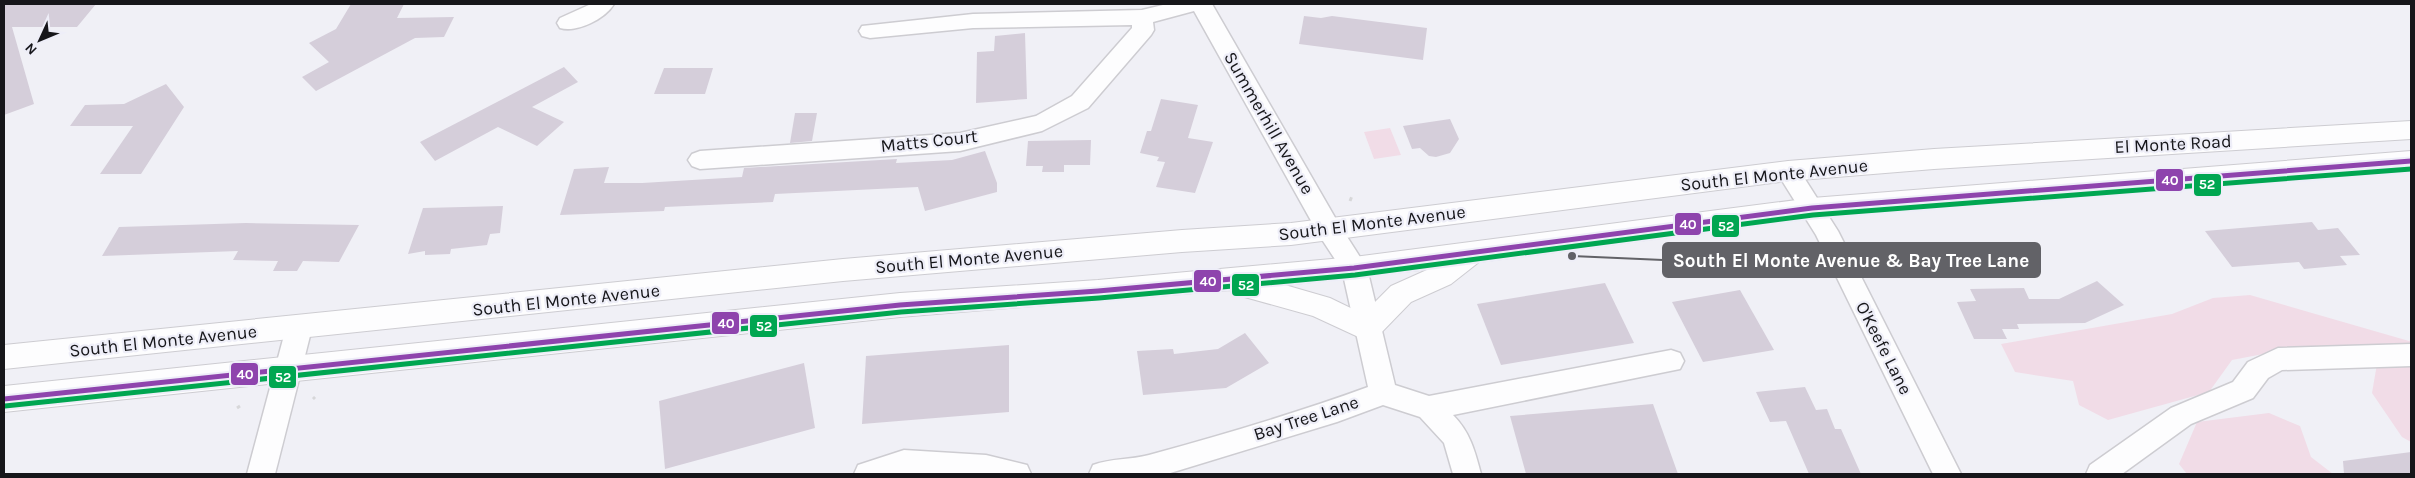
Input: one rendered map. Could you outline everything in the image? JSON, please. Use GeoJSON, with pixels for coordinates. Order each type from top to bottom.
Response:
{"type":"FeatureCollection","features":[{"type":"Feature","properties":{"kind":"main road","name":"El Monte Road"},"geometry":{"type":"LineString","coordinates":[[1934,159],[2411,130]]}},
{"type":"Feature","properties":{"kind":"main road","name":"South El Monte Avenue"},"geometry":{"type":"LineString","coordinates":[[4,357],[299,328],[842,270],[1182,241],[1291,234],[1788,172],[1934,159]]}},
{"type":"Feature","properties":{"kind":"main road","name":"El Monte Road"},"geometry":{"type":"LineString","coordinates":[[1354,268],[1812,208],[2411,161]]}},
{"type":"Feature","properties":{"kind":"main road"},"geometry":{"type":"LineString","coordinates":[[1222,281],[1320,306],[1368,329],[1397,298],[1442,276],[1473,252]]}},
{"type":"Feature","properties":{"kind":"main road"},"geometry":{"type":"LineString","coordinates":[[4,399],[900,305],[1222,281],[1354,268]]}},
{"type":"Feature","properties":{"kind":"street"},"geometry":{"type":"LineString","coordinates":[[568,23],[598,10],[603,4]]}},
{"type":"Feature","properties":{"kind":"street"},"geometry":{"type":"LineString","coordinates":[[870,31],[973,21],[1142,17],[1195,4]]}},
{"type":"Feature","properties":{"kind":"street","name":"Summerhill Avenue"},"geometry":{"type":"LineString","coordinates":[[1201,4],[1328,228],[1354,268]]}},
{"type":"Feature","properties":{"kind":"street","name":"Matts Court"},"geometry":{"type":"LineString","coordinates":[[700,160],[960,142],[1042,123],[1080,102],[1142,30],[1142,17]]}},
{"type":"Feature","properties":{"kind":"street","name":"O'Keefe Lane"},"geometry":{"type":"LineString","coordinates":[[1788,172],[1812,208],[1947,474]]}},
{"type":"Feature","properties":{"kind":"street"},"geometry":{"type":"LineString","coordinates":[[1354,268],[1383,393],[1429,408],[1456,437],[1467,474]]}},
{"type":"Feature","properties":{"kind":"street"},"geometry":{"type":"LineString","coordinates":[[261,474],[299,328]]}},
{"type":"Feature","properties":{"kind":"street"},"geometry":{"type":"LineString","coordinates":[[2100,474],[2182,416],[2243,390],[2258,370],[2278,359],[2411,355]]}},
{"type":"Feature","properties":{"kind":"street"},"geometry":{"type":"LineString","coordinates":[[1429,408],[1671,361]]}},
{"type":"Feature","properties":{"kind":"street","name":"Bay Tree Lane"},"geometry":{"type":"LineString","coordinates":[[1103,474],[1147,468],[1337,410],[1383,393]]}},
{"type":"Feature","properties":{"kind":"street"},"geometry":{"type":"LineString","coordinates":[[868,474],[904,463],[986,468],[1017,474]]}},
{"type":"Feature","properties":{"kind":"path"},"geometry":{"type":"LineString","coordinates":[[1350,201],[1352,196]]}},
{"type":"Feature","properties":{"kind":"shaded area"},"geometry":{"type":"Polygon","coordinates":[[[1390,128],[1401,155],[1374,159],[1364,132],[1390,128]]]}},
{"type":"Feature","properties":{"kind":"shaded area"},"geometry":{"type":"Polygon","coordinates":[[[2250,295],[2409,341],[2411,340],[2411,442],[2402,437],[2372,393],[2378,358],[2294,348],[2232,360],[2209,392],[2108,420],[2079,405],[2073,381],[2015,372],[2001,344],[2172,314],[2213,298],[2250,295]]]}},
{"type":"Feature","properties":{"kind":"shaded area"},"geometry":{"type":"Polygon","coordinates":[[[2269,413],[2300,426],[2311,457],[2333,474],[2187,474],[2179,464],[2197,422],[2269,413]]]}},
{"type":"Feature","properties":{"kind":"building"},"geometry":{"type":"Polygon","coordinates":[[[4,4],[96,4],[77,27],[12,27],[34,104],[4,115],[4,4]]]}},
{"type":"Feature","properties":{"kind":"building"},"geometry":{"type":"Polygon","coordinates":[[[351,4],[404,4],[397,18],[454,17],[444,37],[415,38],[316,91],[302,77],[329,62],[309,43],[336,29],[351,4]]]}},
{"type":"Feature","properties":{"kind":"building"},"geometry":{"type":"Polygon","coordinates":[[[1304,16],[1321,18],[1332,16],[1427,28],[1423,60],[1299,44],[1304,16]]]}},
{"type":"Feature","properties":{"kind":"building"},"geometry":{"type":"Polygon","coordinates":[[[1025,33],[1027,99],[976,103],[977,52],[994,51],[995,36],[1025,33]]]}},
{"type":"Feature","properties":{"kind":"building"},"geometry":{"type":"Polygon","coordinates":[[[564,67],[578,82],[532,107],[564,122],[537,146],[498,127],[435,161],[420,142],[564,67]]]}},
{"type":"Feature","properties":{"kind":"building"},"geometry":{"type":"Polygon","coordinates":[[[664,68],[713,68],[705,94],[654,94],[664,68]]]}},
{"type":"Feature","properties":{"kind":"building"},"geometry":{"type":"Polygon","coordinates":[[[166,84],[184,107],[141,174],[100,174],[133,126],[70,126],[85,105],[124,104],[166,84]]]}},
{"type":"Feature","properties":{"kind":"building"},"geometry":{"type":"Polygon","coordinates":[[[1161,99],[1198,105],[1188,138],[1213,142],[1195,193],[1156,187],[1165,162],[1157,161],[1159,157],[1140,153],[1147,131],[1151,131],[1161,99]]]}},
{"type":"Feature","properties":{"kind":"building"},"geometry":{"type":"Polygon","coordinates":[[[795,113],[817,113],[812,141],[790,143],[795,113]]]}},
{"type":"Feature","properties":{"kind":"building"},"geometry":{"type":"Polygon","coordinates":[[[1450,119],[1459,139],[1450,153],[1436,157],[1429,156],[1420,148],[1412,149],[1403,126],[1450,119]]]}},
{"type":"Feature","properties":{"kind":"building"},"geometry":{"type":"Polygon","coordinates":[[[1091,140],[1090,165],[1064,165],[1064,172],[1042,172],[1043,166],[1026,166],[1028,141],[1091,140]]]}},
{"type":"Feature","properties":{"kind":"building"},"geometry":{"type":"Polygon","coordinates":[[[985,151],[997,183],[997,192],[925,211],[918,187],[775,194],[773,202],[665,207],[664,211],[560,215],[574,169],[609,167],[604,183],[642,183],[742,177],[744,168],[897,159],[896,163],[952,160],[985,151]]]}},
{"type":"Feature","properties":{"kind":"building"},"geometry":{"type":"Polygon","coordinates":[[[503,206],[500,233],[490,234],[487,245],[451,249],[450,254],[425,255],[425,251],[408,254],[423,208],[503,206]]]}},
{"type":"Feature","properties":{"kind":"building"},"geometry":{"type":"Polygon","coordinates":[[[2312,222],[2318,230],[2338,228],[2360,255],[2340,256],[2347,265],[2304,269],[2299,262],[2232,267],[2205,231],[2312,222]]]}},
{"type":"Feature","properties":{"kind":"building"},"geometry":{"type":"Polygon","coordinates":[[[246,223],[359,225],[339,262],[303,261],[297,271],[273,271],[278,261],[233,260],[238,251],[102,256],[119,227],[246,223]]]}},
{"type":"Feature","properties":{"kind":"building"},"geometry":{"type":"Polygon","coordinates":[[[2097,281],[2124,305],[2085,323],[2017,324],[2019,329],[2002,329],[2007,339],[1974,339],[1957,302],[1976,301],[1970,289],[2024,288],[2029,299],[2059,299],[2097,281]]]}},
{"type":"Feature","properties":{"kind":"building"},"geometry":{"type":"Polygon","coordinates":[[[1605,283],[1634,343],[1501,365],[1477,304],[1605,283]]]}},
{"type":"Feature","properties":{"kind":"building"},"geometry":{"type":"Polygon","coordinates":[[[1740,290],[1774,350],[1703,362],[1672,302],[1740,290]]]}},
{"type":"Feature","properties":{"kind":"building"},"geometry":{"type":"Polygon","coordinates":[[[1245,333],[1269,363],[1226,388],[1143,395],[1137,351],[1173,349],[1174,354],[1218,349],[1245,333]]]}},
{"type":"Feature","properties":{"kind":"building"},"geometry":{"type":"Polygon","coordinates":[[[1009,345],[1009,412],[862,424],[866,356],[1009,345]]]}},
{"type":"Feature","properties":{"kind":"building"},"geometry":{"type":"Polygon","coordinates":[[[804,363],[815,428],[665,469],[659,401],[804,363]]]}},
{"type":"Feature","properties":{"kind":"building"},"geometry":{"type":"Polygon","coordinates":[[[1805,387],[1816,410],[1827,409],[1835,429],[1841,429],[1861,474],[1809,474],[1786,421],[1770,422],[1756,392],[1805,387]]]}},
{"type":"Feature","properties":{"kind":"building"},"geometry":{"type":"Polygon","coordinates":[[[1653,404],[1678,474],[1526,474],[1510,416],[1653,404]]]}},
{"type":"Feature","properties":{"kind":"building"},"geometry":{"type":"Polygon","coordinates":[[[2411,452],[2411,474],[2344,474],[2343,461],[2411,452]]]}},
{"type":"Feature","properties":{"kind":"transit line","name":"40"},"geometry":{"type":"LineString","coordinates":[[4,399],[900,305],[1098,291],[1354,268],[1812,208],[2411,161]]}},
{"type":"Feature","properties":{"kind":"transit line","name":"52"},"geometry":{"type":"LineString","coordinates":[[5,406],[901,312],[1099,298],[1355,275],[1813,215],[2411,169]]}},
{"type":"Feature","properties":{"kind":"place","name":"South El Monte Avenue & Bay Tree Lane"},"geometry":{"type":"Point","coordinates":[1572,256]}}]}
